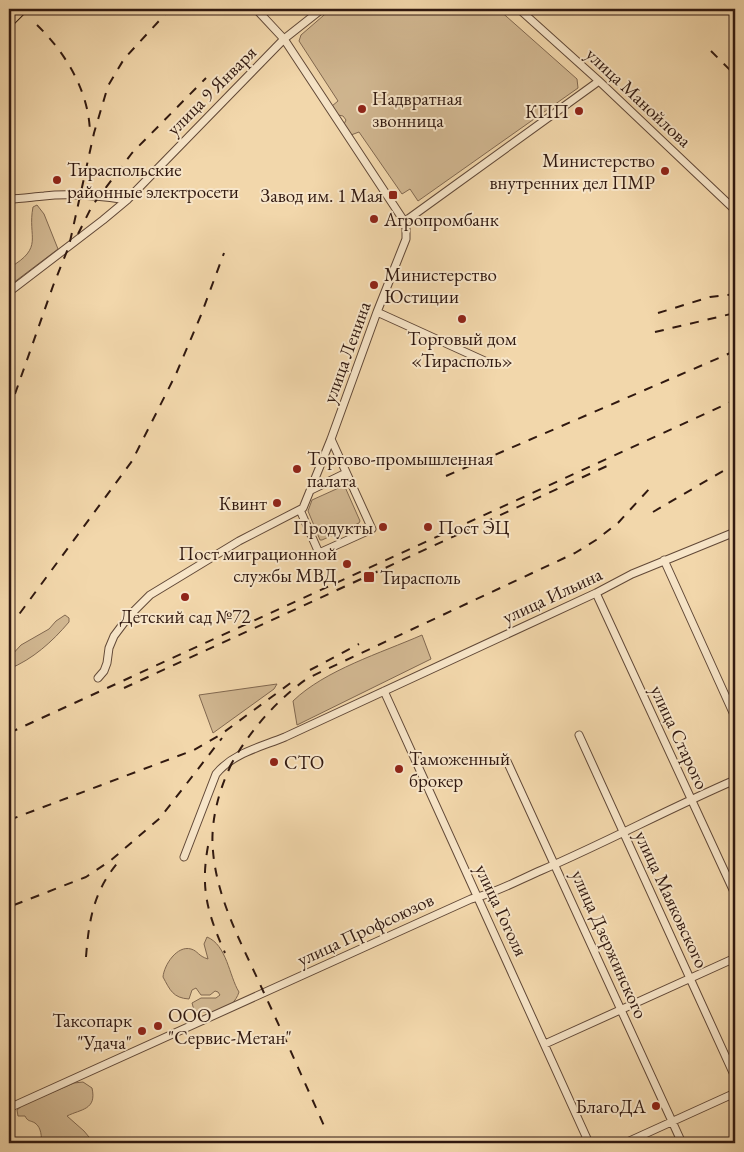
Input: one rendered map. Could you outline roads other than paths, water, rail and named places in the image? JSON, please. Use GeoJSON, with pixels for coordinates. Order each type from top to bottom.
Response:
{"type":"FeatureCollection","features":[{"type":"Feature","properties":{"kind":"main road"},"geometry":{"type":"LineString","coordinates":[[9,22],[22,9]]}},
{"type":"Feature","properties":{"kind":"street"},"geometry":{"type":"LineString","coordinates":[[256,9],[284,39],[404,222],[599,81]]}},
{"type":"Feature","properties":{"kind":"street","name":"улица 9 Января"},"geometry":{"type":"LineString","coordinates":[[9,292],[127,200],[284,39],[322,9]]}},
{"type":"Feature","properties":{"kind":"street","name":"улица Манойлова"},"geometry":{"type":"LineString","coordinates":[[519,9],[599,81],[735,210]]}},
{"type":"Feature","properties":{"kind":"street"},"geometry":{"type":"LineString","coordinates":[[9,199],[30,199],[44,196],[82,196],[127,200]]}},
{"type":"Feature","properties":{"kind":"street","name":"улица Ленина"},"geometry":{"type":"LineString","coordinates":[[300,510],[311,490],[377,312],[405,243],[406,232],[404,222]]}},
{"type":"Feature","properties":{"kind":"street"},"geometry":{"type":"LineString","coordinates":[[377,312],[487,362]]}},
{"type":"Feature","properties":{"kind":"street"},"geometry":{"type":"LineString","coordinates":[[98,678],[104,671],[114,636],[129,616],[150,595],[240,541],[300,510],[319,553],[372,529],[331,439]]}},
{"type":"Feature","properties":{"kind":"street"},"geometry":{"type":"LineString","coordinates":[[311,490],[346,474]]}},
{"type":"Feature","properties":{"kind":"street","name":"улица Ильина"},"geometry":{"type":"LineString","coordinates":[[184,857],[216,774],[222,766],[234,757],[285,737],[596,593],[632,574],[735,532]]}},
{"type":"Feature","properties":{"kind":"street"},"geometry":{"type":"LineString","coordinates":[[664,560],[735,717]]}},
{"type":"Feature","properties":{"kind":"street","name":"улица Старого"},"geometry":{"type":"LineString","coordinates":[[596,593],[735,894]]}},
{"type":"Feature","properties":{"kind":"street","name":"улица Гоголя"},"geometry":{"type":"LineString","coordinates":[[384,691],[589,1143]]}},
{"type":"Feature","properties":{"kind":"street","name":"улица Маяковского"},"geometry":{"type":"LineString","coordinates":[[580,734],[623,833],[735,1077]]}},
{"type":"Feature","properties":{"kind":"street","name":"улица Дзержинского"},"geometry":{"type":"LineString","coordinates":[[506,759],[556,864],[682,1143]]}},
{"type":"Feature","properties":{"kind":"street","name":"улица Профсоюзов"},"geometry":{"type":"LineString","coordinates":[[9,1108],[478,897],[556,864],[735,780]]}},
{"type":"Feature","properties":{"kind":"street"},"geometry":{"type":"LineString","coordinates":[[545,1044],[735,958]]}},
{"type":"Feature","properties":{"kind":"street"},"geometry":{"type":"LineString","coordinates":[[625,1143],[735,1093]]}},
{"type":"Feature","properties":{"kind":"railway"},"geometry":{"type":"LineString","coordinates":[[9,411],[69,246],[94,133],[108,86],[124,59],[170,9]]}},
{"type":"Feature","properties":{"kind":"railway"},"geometry":{"type":"LineString","coordinates":[[37,25],[67,61],[81,89],[89,119],[90,135]]}},
{"type":"Feature","properties":{"kind":"railway"},"geometry":{"type":"LineString","coordinates":[[711,51],[735,75]]}},
{"type":"Feature","properties":{"kind":"railway"},"geometry":{"type":"LineString","coordinates":[[78,234],[92,206],[132,153],[206,78]]}},
{"type":"Feature","properties":{"kind":"railway"},"geometry":{"type":"LineString","coordinates":[[9,628],[132,461],[176,374],[224,253]]}},
{"type":"Feature","properties":{"kind":"railway"},"geometry":{"type":"LineString","coordinates":[[658,313],[710,297],[735,294]]}},
{"type":"Feature","properties":{"kind":"railway"},"geometry":{"type":"LineString","coordinates":[[655,332],[735,313]]}},
{"type":"Feature","properties":{"kind":"railway"},"geometry":{"type":"LineString","coordinates":[[446,476],[735,351]]}},
{"type":"Feature","properties":{"kind":"railway"},"geometry":{"type":"LineString","coordinates":[[9,733],[735,400]]}},
{"type":"Feature","properties":{"kind":"railway"},"geometry":{"type":"LineString","coordinates":[[653,512],[735,464]]}},
{"type":"Feature","properties":{"kind":"railway"},"geometry":{"type":"LineString","coordinates":[[124,688],[607,466]]}},
{"type":"Feature","properties":{"kind":"railway"},"geometry":{"type":"LineString","coordinates":[[9,485],[14,544],[9,580]]}},
{"type":"Feature","properties":{"kind":"railway"},"geometry":{"type":"LineString","coordinates":[[229,768],[236,755],[263,718],[284,697],[308,678],[575,553],[618,523],[650,488]]}},
{"type":"Feature","properties":{"kind":"railway"},"geometry":{"type":"LineString","coordinates":[[310,670],[359,644]]}},
{"type":"Feature","properties":{"kind":"railway"},"geometry":{"type":"LineString","coordinates":[[9,820],[194,750],[220,735],[296,679]]}},
{"type":"Feature","properties":{"kind":"railway"},"geometry":{"type":"LineString","coordinates":[[14,905],[86,877],[110,861],[160,818],[222,738]]}},
{"type":"Feature","properties":{"kind":"railway"},"geometry":{"type":"LineString","coordinates":[[232,763],[219,795],[214,817],[212,840],[220,888],[232,924],[325,1128]]}},
{"type":"Feature","properties":{"kind":"railway"},"geometry":{"type":"LineString","coordinates":[[208,846],[205,889],[210,914],[225,953]]}},
{"type":"Feature","properties":{"kind":"railway"},"geometry":{"type":"LineString","coordinates":[[86,957],[94,905],[104,882],[120,860]]}},
{"type":"Feature","properties":{"kind":"place","name":"Надвратная звонница"},"geometry":{"type":"Point","coordinates":[362,109]}},
{"type":"Feature","properties":{"kind":"place","name":"КПП"},"geometry":{"type":"Point","coordinates":[579,111]}},
{"type":"Feature","properties":{"kind":"place","name":"Министерство внутренних дел ПМР"},"geometry":{"type":"Point","coordinates":[665,171]}},
{"type":"Feature","properties":{"kind":"place","name":"Тираспольские районные электросети"},"geometry":{"type":"Point","coordinates":[57,180]}},
{"type":"Feature","properties":{"kind":"place","name":"Завод им. 1 Мая"},"geometry":{"type":"Point","coordinates":[393,195]}},
{"type":"Feature","properties":{"kind":"place","name":"Агропромбанк"},"geometry":{"type":"Point","coordinates":[374,219]}},
{"type":"Feature","properties":{"kind":"place","name":"Министерство Юстиции"},"geometry":{"type":"Point","coordinates":[374,285]}},
{"type":"Feature","properties":{"kind":"place","name":"Торговый дом «Тирасполь»"},"geometry":{"type":"Point","coordinates":[462,319]}},
{"type":"Feature","properties":{"kind":"place","name":"Торгово-промышленная палата"},"geometry":{"type":"Point","coordinates":[297,469]}},
{"type":"Feature","properties":{"kind":"place","name":"Квинт"},"geometry":{"type":"Point","coordinates":[277,503]}},
{"type":"Feature","properties":{"kind":"place","name":"Продукты"},"geometry":{"type":"Point","coordinates":[383,527]}},
{"type":"Feature","properties":{"kind":"place","name":"Пост ЭЦ"},"geometry":{"type":"Point","coordinates":[428,527]}},
{"type":"Feature","properties":{"kind":"place","name":"Пост миграционной службы МВД"},"geometry":{"type":"Point","coordinates":[347,564]}},
{"type":"Feature","properties":{"kind":"place","name":"Тирасполь"},"geometry":{"type":"Point","coordinates":[369,577]}},
{"type":"Feature","properties":{"kind":"place","name":"Детский сад №72"},"geometry":{"type":"Point","coordinates":[185,597]}},
{"type":"Feature","properties":{"kind":"place","name":"СТО"},"geometry":{"type":"Point","coordinates":[274,762]}},
{"type":"Feature","properties":{"kind":"place","name":"Таможенный брокер"},"geometry":{"type":"Point","coordinates":[399,769]}},
{"type":"Feature","properties":{"kind":"place","name":"ООО \"Сервис-Метан\""},"geometry":{"type":"Point","coordinates":[158,1026]}},
{"type":"Feature","properties":{"kind":"place","name":"Таксопарк \"Удача\""},"geometry":{"type":"Point","coordinates":[142,1031]}},
{"type":"Feature","properties":{"kind":"place","name":"БлагоДА"},"geometry":{"type":"Point","coordinates":[656,1106]}}]}
